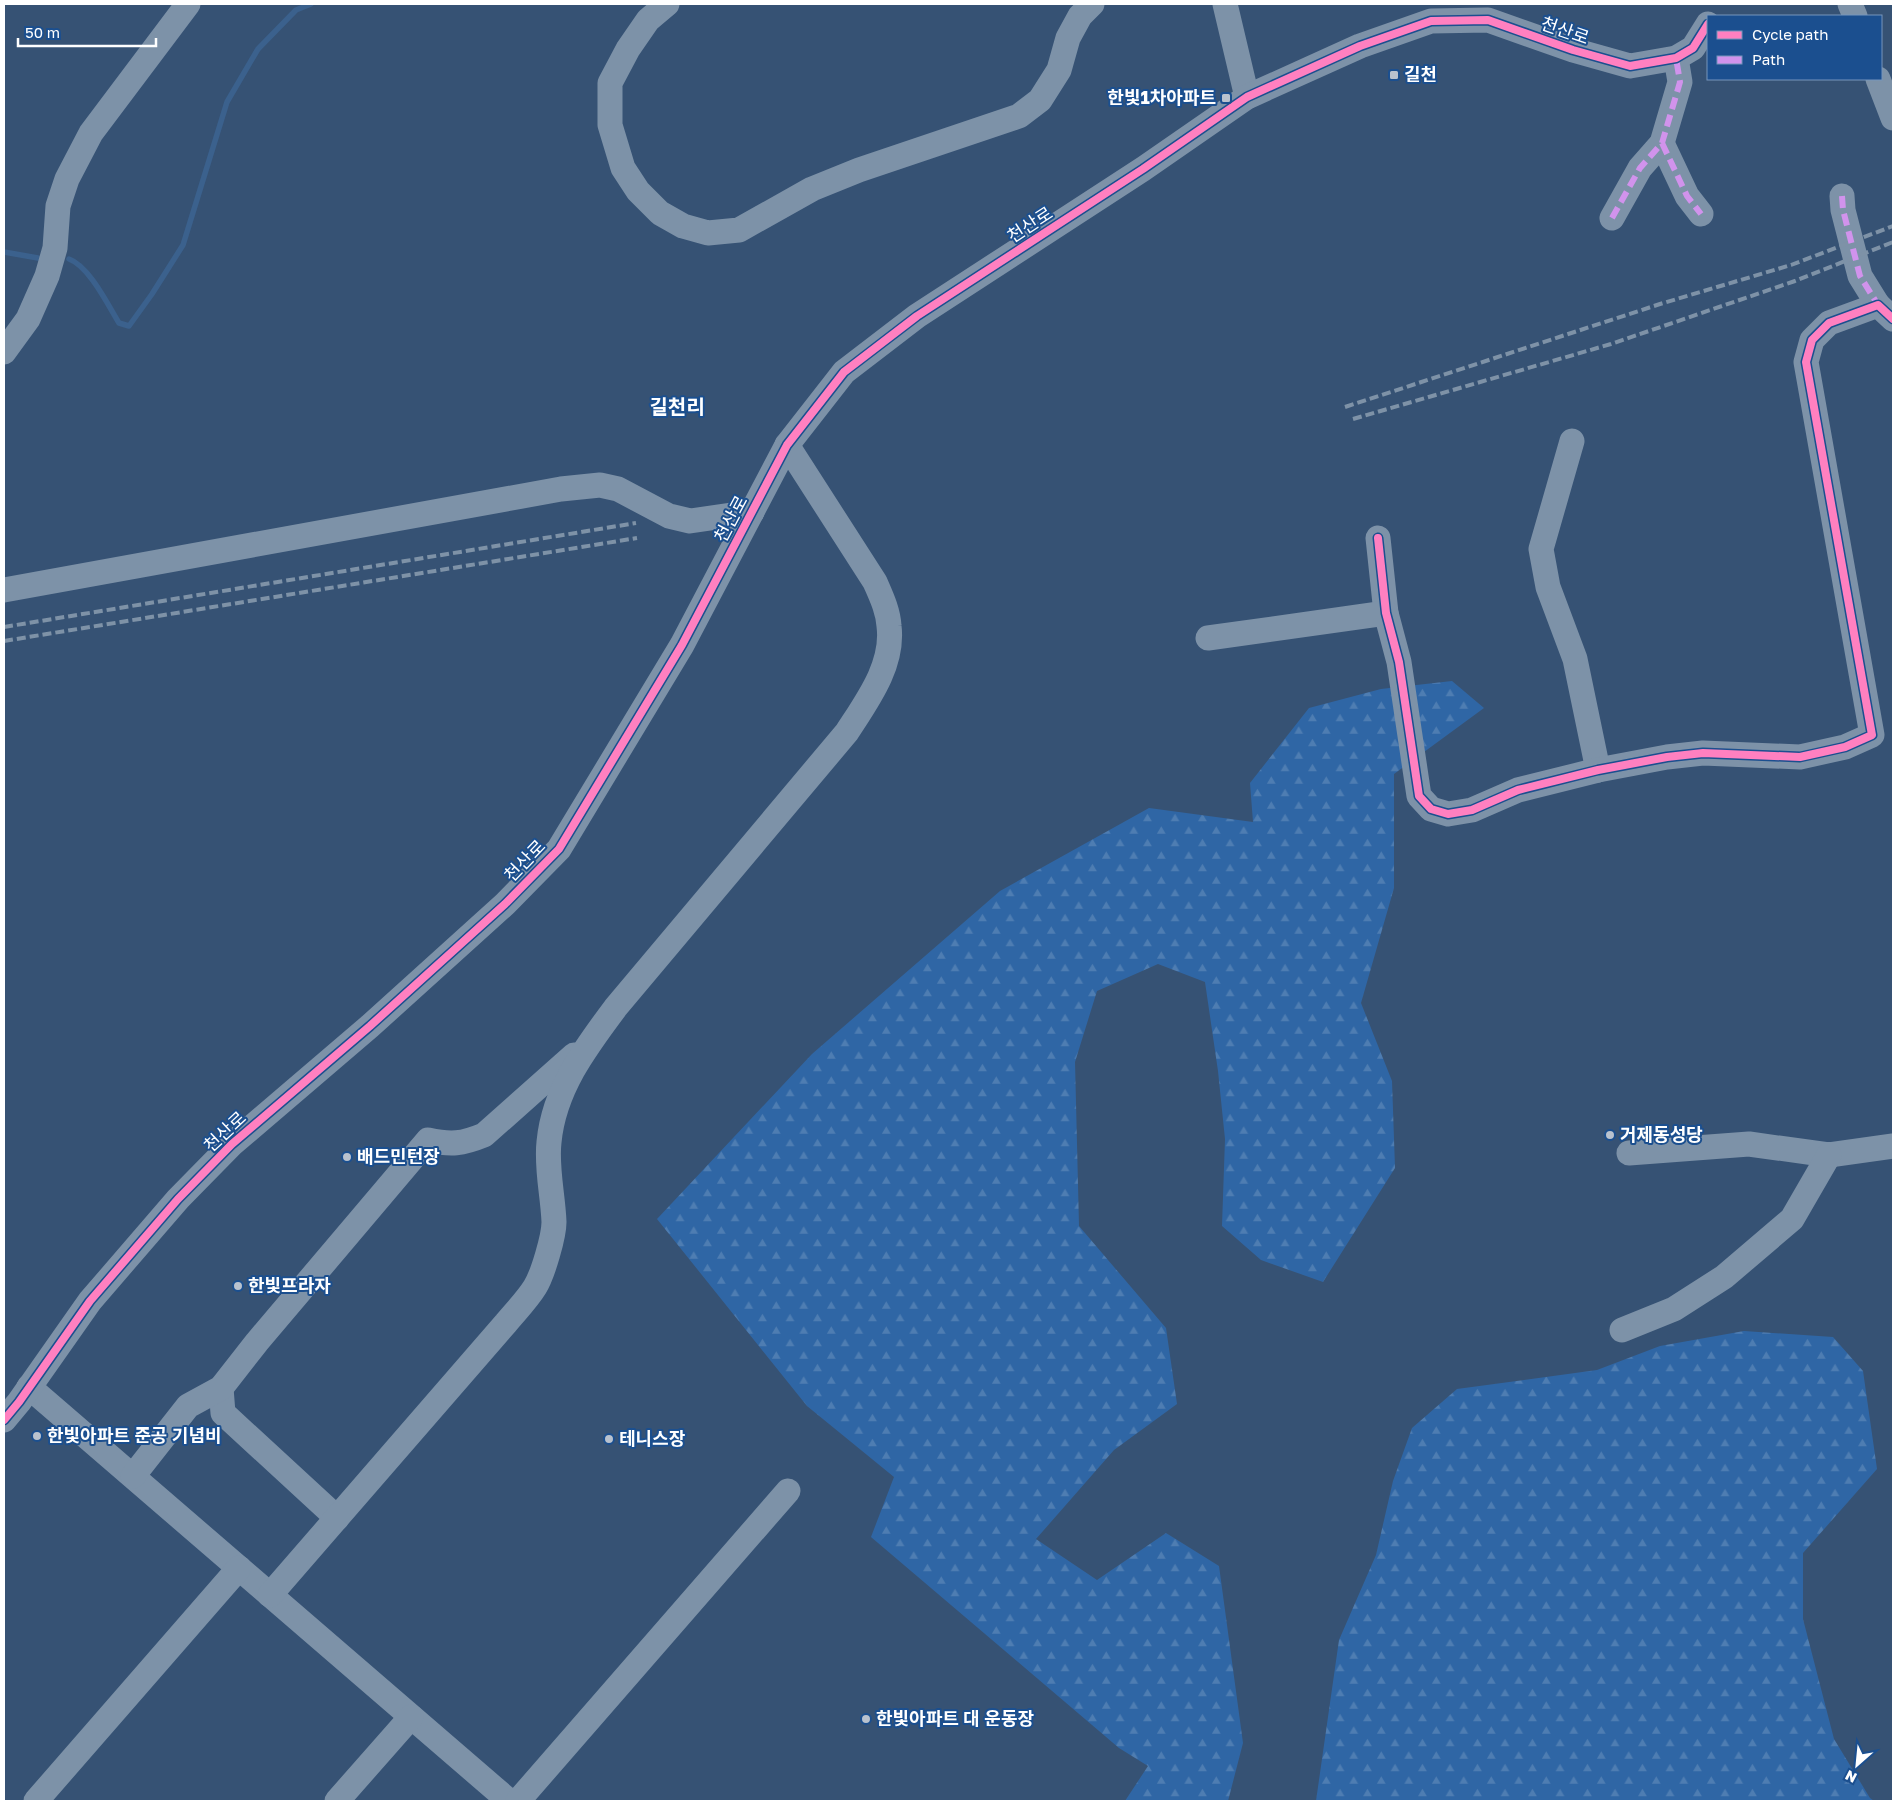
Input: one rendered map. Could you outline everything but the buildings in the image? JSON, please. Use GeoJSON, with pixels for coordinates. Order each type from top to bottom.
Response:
{"type":"FeatureCollection","features":[{"type":"Feature","properties":{"kind":"street"},"geometry":{"type":"LineString","coordinates":[[4,352],[28,319],[47,276],[55,248],[58,206],[67,179],[90,133],[188,4]]}},
{"type":"Feature","properties":{"kind":"street"},"geometry":{"type":"LineString","coordinates":[[667,4],[648,20],[628,49],[610,83],[610,125],[623,168],[638,191],[660,213],[683,226],[708,233],[739,230],[812,189],[851,173],[1019,116],[1040,100],[1059,70],[1068,38],[1076,23],[1092,4]]}},
{"type":"Feature","properties":{"kind":"street"},"geometry":{"type":"LineString","coordinates":[[1225,4],[1247,97]]}},
{"type":"Feature","properties":{"kind":"street","name":"천산로"},"geometry":{"type":"LineString","coordinates":[[4,1420],[90,1301],[178,1199],[232,1144],[370,1026],[505,904],[559,849],[682,645],[787,445],[844,372],[851,366],[917,316],[1143,169],[1247,97],[1360,46],[1432,21],[1488,20],[1573,50],[1630,66],[1676,58],[1692,48],[1707,26]]}},
{"type":"Feature","properties":{"kind":"street"},"geometry":{"type":"LineString","coordinates":[[1612,218],[1640,168],[1662,144],[1680,82],[1676,58]]}},
{"type":"Feature","properties":{"kind":"street"},"geometry":{"type":"LineString","coordinates":[[1878,80],[1893,118]]}},
{"type":"Feature","properties":{"kind":"street"},"geometry":{"type":"LineString","coordinates":[[1662,144],[1687,196],[1701,214]]}},
{"type":"Feature","properties":{"kind":"street"},"geometry":{"type":"LineString","coordinates":[[1378,538],[1386,613],[1399,662],[1419,796],[1431,809],[1448,814],[1472,810],[1518,790],[1598,770],[1666,757],[1703,753],[1800,756],[1845,747],[1872,735],[1806,362],[1812,340],[1829,323],[1886,312],[1860,276],[1843,210],[1842,196]]}},
{"type":"Feature","properties":{"kind":"street"},"geometry":{"type":"LineString","coordinates":[[1572,441],[1541,549],[1548,587],[1575,659],[1598,770]]}},
{"type":"Feature","properties":{"kind":"street"},"geometry":{"type":"LineString","coordinates":[[270,1595],[535,1287],[548,1253],[554,1224],[550,1187],[549,1142],[557,1105],[568,1078],[589,1042],[616,1006],[847,732],[870,697],[882,671],[888,650],[890,627],[884,604],[875,582],[787,445]]}},
{"type":"Feature","properties":{"kind":"street"},"geometry":{"type":"LineString","coordinates":[[4,590],[560,489],[600,485],[618,489],[669,516],[690,521],[752,512]]}},
{"type":"Feature","properties":{"kind":"street"},"geometry":{"type":"LineString","coordinates":[[1208,638],[1386,613]]}},
{"type":"Feature","properties":{"kind":"street"},"geometry":{"type":"LineString","coordinates":[[133,1476],[188,1406],[221,1388],[257,1342],[428,1140],[448,1144],[466,1142],[484,1135],[589,1042]]}},
{"type":"Feature","properties":{"kind":"street"},"geometry":{"type":"LineString","coordinates":[[1629,1153],[1749,1144],[1829,1155],[1893,1146]]}},
{"type":"Feature","properties":{"kind":"street"},"geometry":{"type":"LineString","coordinates":[[1622,1330],[1674,1309],[1724,1277],[1792,1219],[1829,1155]]}},
{"type":"Feature","properties":{"kind":"street"},"geometry":{"type":"LineString","coordinates":[[29,1387],[509,1801]]}},
{"type":"Feature","properties":{"kind":"street"},"geometry":{"type":"LineString","coordinates":[[221,1388],[223,1413],[337,1518]]}},
{"type":"Feature","properties":{"kind":"street"},"geometry":{"type":"LineString","coordinates":[[518,1801],[788,1490]]}},
{"type":"Feature","properties":{"kind":"street"},"geometry":{"type":"LineString","coordinates":[[36,1801],[238,1568]]}},
{"type":"Feature","properties":{"kind":"street"},"geometry":{"type":"LineString","coordinates":[[337,1801],[411,1717]]}},
{"type":"Feature","properties":{"kind":"green space"},"geometry":{"type":"Polygon","coordinates":[[[1452,681],[1484,708],[1394,774],[1394,888],[1361,1003],[1392,1081],[1395,1168],[1323,1282],[1261,1260],[1222,1226],[1225,1139],[1218,1071],[1205,982],[1158,964],[1097,991],[1075,1062],[1079,1226],[1166,1328],[1177,1404],[1114,1450],[1036,1539],[1097,1580],[1166,1533],[1219,1566],[1243,1743],[1228,1801],[1125,1801],[1148,1766],[1119,1748],[871,1537],[894,1477],[807,1406],[657,1219],[812,1054],[1000,891],[1149,808],[1253,822],[1250,783],[1309,708],[1381,689],[1452,681]]]}},
{"type":"Feature","properties":{"kind":"green space"},"geometry":{"type":"Polygon","coordinates":[[[1744,1331],[1833,1337],[1863,1371],[1877,1469],[1803,1553],[1803,1619],[1834,1739],[1870,1798],[1874,1801],[1316,1801],[1339,1640],[1376,1555],[1393,1481],[1412,1428],[1457,1389],[1597,1370],[1660,1346],[1744,1331]]]}},
{"type":"Feature","properties":{"kind":"waterway"},"geometry":{"type":"LineString","coordinates":[[69,259],[84,269],[104,297],[119,323],[129,326],[183,245],[227,102],[258,49],[296,10],[311,4]]}},
{"type":"Feature","properties":{"kind":"waterway"},"geometry":{"type":"LineString","coordinates":[[4,252],[38,258]]}},
{"type":"Feature","properties":{"kind":"railway"},"geometry":{"type":"LineString","coordinates":[[1345,407],[1660,304],[1791,265],[1893,226]]}},
{"type":"Feature","properties":{"kind":"railway"},"geometry":{"type":"LineString","coordinates":[[1353,419],[1611,344],[1795,281],[1893,242]]}},
{"type":"Feature","properties":{"kind":"railway"},"geometry":{"type":"LineString","coordinates":[[4,627],[636,523]]}},
{"type":"Feature","properties":{"kind":"railway"},"geometry":{"type":"LineString","coordinates":[[4,641],[637,538]]}},
{"type":"Feature","properties":{"kind":"marked path"},"geometry":{"type":"LineString","coordinates":[[1612,218],[1640,168],[1662,143],[1680,82],[1676,58]]}},
{"type":"Feature","properties":{"kind":"marked path"},"geometry":{"type":"LineString","coordinates":[[1662,143],[1687,196],[1701,214]]}},
{"type":"Feature","properties":{"kind":"marked path"},"geometry":{"type":"LineString","coordinates":[[1842,196],[1843,210],[1860,276],[1878,305]]}},
{"type":"Feature","properties":{"kind":"cycle path"},"geometry":{"type":"LineString","coordinates":[[4,1420],[19,1402],[90,1301],[178,1199],[232,1144],[370,1026],[505,904],[559,849],[682,645],[787,445],[844,372],[917,316],[1143,169],[1247,97],[1360,46],[1431,21],[1488,20],[1573,50],[1630,66],[1676,58],[1693,48],[1707,26]]}},
{"type":"Feature","properties":{"kind":"cycle path"},"geometry":{"type":"LineString","coordinates":[[1378,538],[1386,613],[1399,662],[1419,796],[1431,809],[1448,814],[1472,810],[1518,790],[1598,770],[1667,757],[1703,753],[1800,757],[1845,747],[1872,735],[1806,362],[1812,340],[1829,323],[1878,305],[1893,319]]}},
{"type":"Feature","properties":{"kind":"place","name":"길천"},"geometry":{"type":"Point","coordinates":[1394,75]}},
{"type":"Feature","properties":{"kind":"place","name":"한빛1차아파트"},"geometry":{"type":"Point","coordinates":[1226,98]}},
{"type":"Feature","properties":{"kind":"place","name":"거제동성당"},"geometry":{"type":"Point","coordinates":[1610,1135]}},
{"type":"Feature","properties":{"kind":"place","name":"배드민턴장"},"geometry":{"type":"Point","coordinates":[347,1157]}},
{"type":"Feature","properties":{"kind":"place","name":"한빛프라자"},"geometry":{"type":"Point","coordinates":[238,1286]}},
{"type":"Feature","properties":{"kind":"place","name":"한빛아파트 준공 기념비"},"geometry":{"type":"Point","coordinates":[37,1436]}},
{"type":"Feature","properties":{"kind":"place","name":"테니스장"},"geometry":{"type":"Point","coordinates":[609,1439]}},
{"type":"Feature","properties":{"kind":"place","name":"한빛아파트 대 운동장"},"geometry":{"type":"Point","coordinates":[866,1719]}},
{"type":"Feature","properties":{"kind":"district","name":"길천리"},"geometry":{"type":"Point","coordinates":[677,407]}}]}
